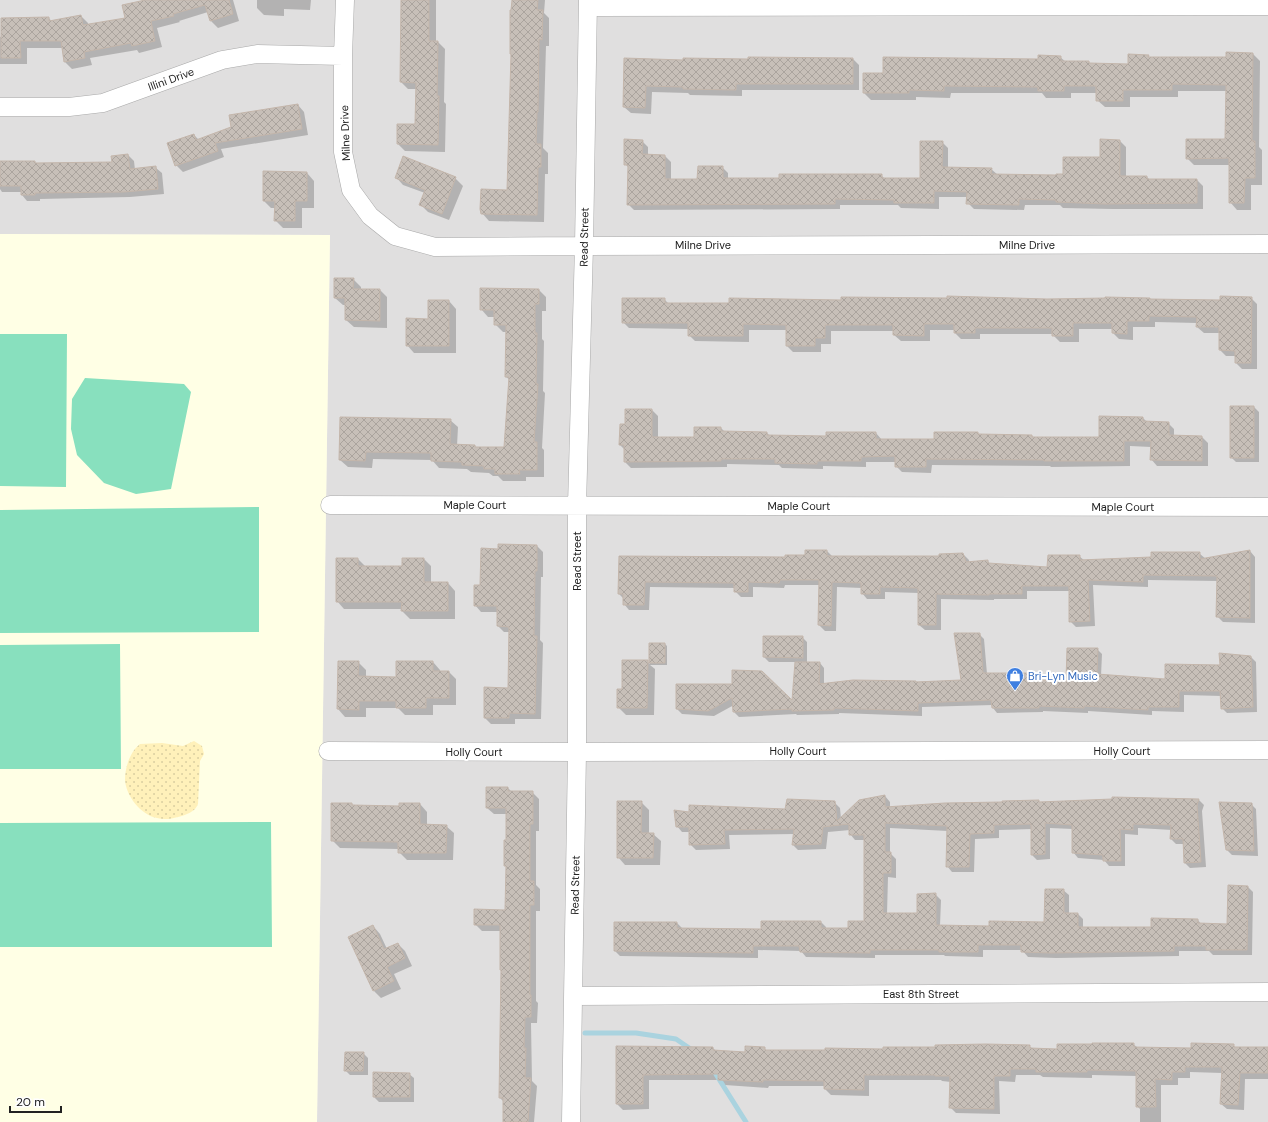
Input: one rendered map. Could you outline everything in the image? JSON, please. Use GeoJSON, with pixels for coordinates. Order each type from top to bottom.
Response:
{"type":"FeatureCollection","features":[{"type":"Feature","properties":{"kind":"street","name":"Milne Drive"},"geometry":{"type":"LineString","coordinates":[[345,0],[343,56],[343,152],[351,190],[370,216],[395,236],[435,247],[1268,244]]}},
{"type":"Feature","properties":{"kind":"street"},"geometry":{"type":"LineString","coordinates":[[588,4],[1268,6]]}},
{"type":"Feature","properties":{"kind":"street","name":"Read Street"},"geometry":{"type":"LineString","coordinates":[[571,1122],[577,752],[577,506],[584,246],[588,4]]}},
{"type":"Feature","properties":{"kind":"street","name":"Illini Drive"},"geometry":{"type":"LineString","coordinates":[[0,107],[69,107],[104,103],[222,60],[257,54],[343,56]]}},
{"type":"Feature","properties":{"kind":"street","name":"Maple Court"},"geometry":{"type":"LineString","coordinates":[[330,505],[1268,507]]}},
{"type":"Feature","properties":{"kind":"street","name":"Holly Court"},"geometry":{"type":"LineString","coordinates":[[328,751],[577,752],[1268,750]]}},
{"type":"Feature","properties":{"kind":"street","name":"East 8th Street"},"geometry":{"type":"LineString","coordinates":[[574,996],[1268,992]]}},
{"type":"Feature","properties":{"kind":"shaded area"},"geometry":{"type":"Polygon","coordinates":[[[0,0],[1268,0],[1268,1122],[317,1122],[330,235],[0,234],[0,0]]]}},
{"type":"Feature","properties":{"kind":"shaded area"},"geometry":{"type":"Polygon","coordinates":[[[0,234],[330,235],[317,1122],[0,1122],[0,234]]]}},
{"type":"Feature","properties":{"kind":"sand"},"geometry":{"type":"Polygon","coordinates":[[[194,741],[202,746],[204,754],[200,761],[197,807],[187,814],[170,819],[160,819],[145,813],[135,804],[126,786],[126,770],[133,751],[140,744],[162,743],[183,746],[194,741]]]}},
{"type":"Feature","properties":{"kind":"green space"},"geometry":{"type":"Polygon","coordinates":[[[0,334],[67,334],[66,487],[0,486],[0,334]]]}},
{"type":"Feature","properties":{"kind":"green space"},"geometry":{"type":"Polygon","coordinates":[[[85,378],[184,384],[191,392],[171,489],[136,494],[104,483],[77,455],[71,429],[72,399],[85,378]]]}},
{"type":"Feature","properties":{"kind":"green space"},"geometry":{"type":"Polygon","coordinates":[[[259,507],[259,632],[0,633],[0,510],[259,507]]]}},
{"type":"Feature","properties":{"kind":"green space"},"geometry":{"type":"Polygon","coordinates":[[[120,644],[121,769],[0,769],[0,645],[120,644]]]}},
{"type":"Feature","properties":{"kind":"green space"},"geometry":{"type":"Polygon","coordinates":[[[271,822],[272,947],[0,947],[0,823],[271,822]]]}},
{"type":"Feature","properties":{"kind":"building"},"geometry":{"type":"Polygon","coordinates":[[[145,0],[229,0],[233,14],[210,21],[205,5],[173,14],[174,16],[151,21],[155,41],[132,46],[131,43],[84,52],[85,58],[64,62],[61,41],[20,41],[21,58],[1,58],[1,18],[49,17],[49,21],[81,15],[83,25],[125,18],[122,5],[145,0]]]}},
{"type":"Feature","properties":{"kind":"building"},"geometry":{"type":"Polygon","coordinates":[[[401,0],[429,0],[429,41],[438,41],[438,145],[397,144],[397,124],[415,124],[416,83],[400,82],[401,0]]]}},
{"type":"Feature","properties":{"kind":"building"},"geometry":{"type":"Polygon","coordinates":[[[512,0],[538,0],[537,10],[543,10],[542,40],[539,39],[536,144],[541,144],[541,167],[538,167],[537,215],[481,214],[480,209],[481,189],[507,190],[511,54],[510,10],[512,0]]]}},
{"type":"Feature","properties":{"kind":"building"},"geometry":{"type":"Polygon","coordinates":[[[1226,52],[1253,53],[1252,141],[1255,141],[1255,178],[1245,178],[1244,203],[1229,203],[1229,158],[1186,159],[1186,139],[1225,139],[1226,85],[1172,84],[1172,90],[1123,90],[1123,101],[1096,101],[1096,86],[1064,86],[1064,91],[1038,91],[1038,87],[944,86],[944,91],[909,90],[909,93],[863,93],[863,73],[883,73],[883,57],[1038,59],[1038,55],[1061,56],[1061,61],[1089,61],[1089,63],[1128,64],[1128,54],[1149,55],[1148,57],[1226,57],[1226,52]]]}},
{"type":"Feature","properties":{"kind":"building"},"geometry":{"type":"Polygon","coordinates":[[[748,57],[853,58],[853,84],[736,84],[736,90],[683,89],[683,87],[646,86],[645,108],[623,107],[624,58],[683,60],[683,58],[748,59],[748,57]]]}},
{"type":"Feature","properties":{"kind":"building"},"geometry":{"type":"Polygon","coordinates":[[[298,104],[302,129],[215,143],[218,151],[175,166],[167,143],[194,134],[196,140],[231,127],[229,115],[298,104]]]}},
{"type":"Feature","properties":{"kind":"building"},"geometry":{"type":"Polygon","coordinates":[[[624,139],[643,140],[642,154],[665,155],[665,179],[697,179],[698,166],[723,166],[723,178],[779,178],[779,174],[882,174],[882,178],[920,178],[920,141],[943,141],[942,167],[992,168],[991,174],[1056,175],[1063,174],[1063,157],[1100,157],[1100,139],[1120,140],[1120,176],[1147,176],[1147,179],[1197,179],[1197,203],[1105,204],[1019,199],[1019,205],[966,204],[967,192],[934,191],[934,203],[894,203],[894,200],[835,199],[835,204],[627,205],[628,165],[624,165],[624,139]]]}},
{"type":"Feature","properties":{"kind":"building"},"geometry":{"type":"Polygon","coordinates":[[[128,154],[130,169],[156,166],[158,189],[124,192],[35,193],[35,195],[21,195],[21,186],[0,186],[0,161],[35,161],[35,163],[112,162],[111,156],[128,154]]]}},
{"type":"Feature","properties":{"kind":"building"},"geometry":{"type":"Polygon","coordinates":[[[403,156],[456,177],[442,214],[419,205],[425,190],[395,178],[403,156]]]}},
{"type":"Feature","properties":{"kind":"building"},"geometry":{"type":"Polygon","coordinates":[[[263,171],[307,172],[307,201],[295,201],[295,221],[274,221],[275,201],[263,201],[263,171]]]}},
{"type":"Feature","properties":{"kind":"building"},"geometry":{"type":"Polygon","coordinates":[[[334,278],[354,278],[353,289],[380,289],[380,321],[345,320],[345,298],[334,298],[334,278]]]}},
{"type":"Feature","properties":{"kind":"building"},"geometry":{"type":"Polygon","coordinates":[[[480,288],[539,289],[539,304],[535,304],[535,333],[537,333],[536,384],[538,384],[534,442],[537,442],[537,470],[519,470],[520,474],[495,474],[495,469],[484,469],[484,466],[462,465],[462,462],[431,461],[431,453],[366,452],[365,461],[339,460],[340,417],[451,419],[450,444],[475,445],[475,447],[504,447],[509,377],[505,377],[506,325],[494,325],[494,310],[480,310],[480,288]]]}},
{"type":"Feature","properties":{"kind":"building"},"geometry":{"type":"Polygon","coordinates":[[[947,296],[1047,299],[1105,297],[1220,300],[1220,296],[1252,297],[1251,363],[1235,363],[1235,351],[1219,350],[1219,327],[1196,327],[1197,317],[1149,316],[1149,321],[1127,321],[1127,334],[1112,333],[1112,323],[1073,323],[1073,336],[1052,336],[1052,328],[975,328],[975,333],[954,333],[954,324],[924,324],[924,336],[893,335],[893,325],[825,325],[825,338],[815,338],[815,346],[786,346],[786,325],[743,324],[743,336],[688,336],[688,323],[622,323],[622,298],[665,298],[665,303],[729,303],[729,298],[841,300],[841,297],[947,298],[947,296]]]}},
{"type":"Feature","properties":{"kind":"building"},"geometry":{"type":"Polygon","coordinates":[[[428,300],[449,300],[449,346],[406,346],[406,318],[428,319],[428,300]]]}},
{"type":"Feature","properties":{"kind":"building"},"geometry":{"type":"Polygon","coordinates":[[[1230,406],[1254,406],[1254,458],[1230,458],[1230,406]]]}},
{"type":"Feature","properties":{"kind":"building"},"geometry":{"type":"Polygon","coordinates":[[[625,409],[652,409],[652,437],[694,437],[694,427],[721,427],[721,431],[767,432],[767,435],[826,436],[826,432],[876,432],[876,439],[934,439],[934,432],[978,432],[978,434],[1032,435],[1032,437],[1099,437],[1099,416],[1143,417],[1143,421],[1169,422],[1169,435],[1202,436],[1202,461],[1150,460],[1151,441],[1124,441],[1124,461],[926,459],[926,467],[895,467],[895,456],[861,457],[861,461],[817,461],[817,464],[775,463],[775,459],[624,462],[624,445],[619,445],[620,424],[625,424],[625,409]]]}},
{"type":"Feature","properties":{"kind":"building"},"geometry":{"type":"Polygon","coordinates":[[[498,544],[537,545],[534,636],[537,636],[535,714],[509,713],[509,718],[484,718],[484,687],[508,688],[509,627],[497,626],[497,606],[474,606],[474,585],[480,585],[481,548],[498,549],[498,544]]]}},
{"type":"Feature","properties":{"kind":"building"},"geometry":{"type":"Polygon","coordinates":[[[805,550],[827,550],[827,556],[939,556],[939,554],[963,553],[966,562],[988,560],[988,563],[1047,567],[1048,555],[1080,555],[1080,560],[1151,557],[1151,552],[1200,552],[1200,559],[1250,550],[1250,618],[1216,617],[1217,576],[1143,575],[1143,582],[1088,580],[1090,621],[1069,622],[1069,586],[1022,586],[1022,594],[936,594],[936,625],[918,625],[918,588],[880,587],[880,594],[861,594],[861,583],[832,582],[831,626],[818,625],[819,580],[780,580],[779,583],[748,582],[748,592],[734,592],[734,583],[645,582],[644,605],[623,605],[623,594],[618,594],[619,556],[785,557],[785,555],[805,555],[805,550]]]}},
{"type":"Feature","properties":{"kind":"building"},"geometry":{"type":"Polygon","coordinates":[[[336,558],[358,558],[358,566],[402,566],[402,558],[424,558],[424,582],[448,582],[448,611],[401,611],[402,602],[336,602],[336,558]]]}},
{"type":"Feature","properties":{"kind":"building"},"geometry":{"type":"Polygon","coordinates":[[[954,633],[980,633],[983,673],[1038,673],[1038,680],[1066,681],[1067,648],[1098,648],[1097,674],[1165,679],[1165,664],[1220,665],[1219,653],[1251,656],[1253,707],[1221,709],[1220,691],[1179,691],[1179,707],[1148,707],[1148,710],[1084,706],[1084,708],[1039,706],[1039,708],[992,708],[991,700],[918,703],[918,711],[834,708],[834,710],[792,711],[792,709],[733,712],[732,698],[708,711],[676,709],[676,684],[732,684],[732,670],[762,671],[792,700],[795,662],[820,662],[819,684],[853,680],[916,682],[961,680],[954,633]]]}},
{"type":"Feature","properties":{"kind":"building"},"geometry":{"type":"Polygon","coordinates":[[[763,636],[803,636],[803,658],[763,657],[763,636]]]}},
{"type":"Feature","properties":{"kind":"building"},"geometry":{"type":"Polygon","coordinates":[[[649,643],[665,643],[665,663],[649,663],[649,643]]]}},
{"type":"Feature","properties":{"kind":"building"},"geometry":{"type":"Polygon","coordinates":[[[622,660],[648,660],[647,708],[617,708],[617,689],[622,689],[622,660]]]}},
{"type":"Feature","properties":{"kind":"building"},"geometry":{"type":"Polygon","coordinates":[[[338,661],[359,661],[358,676],[396,677],[396,661],[433,661],[433,671],[449,671],[449,698],[426,698],[426,708],[396,708],[396,701],[359,701],[359,710],[337,709],[338,661]]]}},
{"type":"Feature","properties":{"kind":"building"},"geometry":{"type":"Polygon","coordinates":[[[486,787],[508,787],[508,791],[533,791],[533,824],[530,824],[530,881],[534,881],[534,905],[530,905],[531,1017],[525,1017],[524,1048],[526,1048],[525,1078],[531,1078],[528,1122],[503,1122],[503,1098],[499,1098],[501,970],[500,925],[474,925],[474,909],[505,910],[506,866],[504,866],[504,840],[506,840],[506,808],[486,808],[486,787]]]}},
{"type":"Feature","properties":{"kind":"building"},"geometry":{"type":"Polygon","coordinates":[[[885,795],[885,807],[945,803],[1039,800],[1039,802],[1112,799],[1112,797],[1199,799],[1197,805],[1201,862],[1184,863],[1183,839],[1170,839],[1171,825],[1133,824],[1133,830],[1120,829],[1121,861],[1103,861],[1103,855],[1072,853],[1072,825],[1045,823],[1045,854],[1031,855],[1031,824],[994,825],[994,833],[970,834],[969,867],[946,867],[947,826],[885,823],[885,852],[891,852],[891,873],[883,873],[883,913],[917,913],[917,894],[936,893],[936,925],[989,926],[989,921],[1044,922],[1045,889],[1064,889],[1064,913],[1078,913],[1078,927],[1151,927],[1151,918],[1198,919],[1198,923],[1227,924],[1228,885],[1248,886],[1247,950],[1206,950],[1206,946],[1174,946],[1174,951],[1050,953],[1021,952],[1021,945],[978,945],[978,952],[939,952],[939,950],[870,950],[870,953],[800,952],[799,946],[753,946],[753,953],[614,951],[614,922],[677,922],[677,928],[761,929],[761,921],[821,921],[821,928],[848,928],[848,921],[864,921],[864,835],[849,835],[849,824],[823,827],[821,844],[792,845],[794,829],[724,830],[725,844],[689,845],[689,827],[676,827],[674,810],[689,812],[689,805],[785,809],[787,799],[835,801],[837,821],[859,800],[885,795]]]}},
{"type":"Feature","properties":{"kind":"building"},"geometry":{"type":"Polygon","coordinates":[[[617,801],[642,801],[641,833],[654,833],[653,858],[617,858],[617,801]]]}},
{"type":"Feature","properties":{"kind":"building"},"geometry":{"type":"Polygon","coordinates":[[[1219,802],[1252,803],[1254,851],[1226,850],[1219,802]]]}},
{"type":"Feature","properties":{"kind":"building"},"geometry":{"type":"Polygon","coordinates":[[[331,803],[399,806],[399,803],[420,803],[420,824],[447,825],[446,853],[398,853],[398,842],[331,841],[331,803]]]}},
{"type":"Feature","properties":{"kind":"building"},"geometry":{"type":"Polygon","coordinates":[[[373,925],[384,949],[398,943],[405,958],[387,967],[394,981],[373,991],[348,937],[373,925]]]}},
{"type":"Feature","properties":{"kind":"building"},"geometry":{"type":"Polygon","coordinates":[[[1134,1043],[1134,1047],[1191,1048],[1191,1043],[1234,1044],[1234,1047],[1268,1047],[1268,1073],[1240,1073],[1238,1105],[1220,1104],[1222,1067],[1185,1067],[1185,1072],[1172,1072],[1172,1080],[1155,1079],[1156,1107],[1136,1107],[1136,1071],[1087,1070],[1087,1072],[1036,1072],[1036,1069],[1010,1069],[1010,1076],[994,1076],[994,1109],[949,1108],[950,1076],[935,1075],[864,1075],[864,1090],[824,1089],[824,1081],[763,1080],[763,1082],[718,1080],[718,1074],[643,1075],[643,1104],[616,1104],[616,1046],[713,1047],[713,1050],[745,1052],[745,1046],[765,1047],[765,1050],[825,1050],[825,1048],[883,1049],[883,1047],[935,1047],[935,1045],[986,1044],[1030,1045],[1030,1048],[1057,1049],[1057,1044],[1134,1043]]]}},
{"type":"Feature","properties":{"kind":"building"},"geometry":{"type":"Polygon","coordinates":[[[345,1052],[364,1052],[363,1071],[344,1071],[345,1052]]]}},
{"type":"Feature","properties":{"kind":"building"},"geometry":{"type":"Polygon","coordinates":[[[373,1072],[410,1073],[410,1097],[373,1097],[373,1072]]]}},
{"type":"Feature","properties":{"kind":"waterway"},"geometry":{"type":"LineString","coordinates":[[585,1033],[636,1033],[676,1039],[692,1050]]}},
{"type":"Feature","properties":{"kind":"waterway"},"geometry":{"type":"LineString","coordinates":[[712,1068],[746,1122]]}},
{"type":"Feature","properties":{"kind":"place","name":"Bri-Lyn Music"},"geometry":{"type":"Point","coordinates":[1015,691]}}]}
